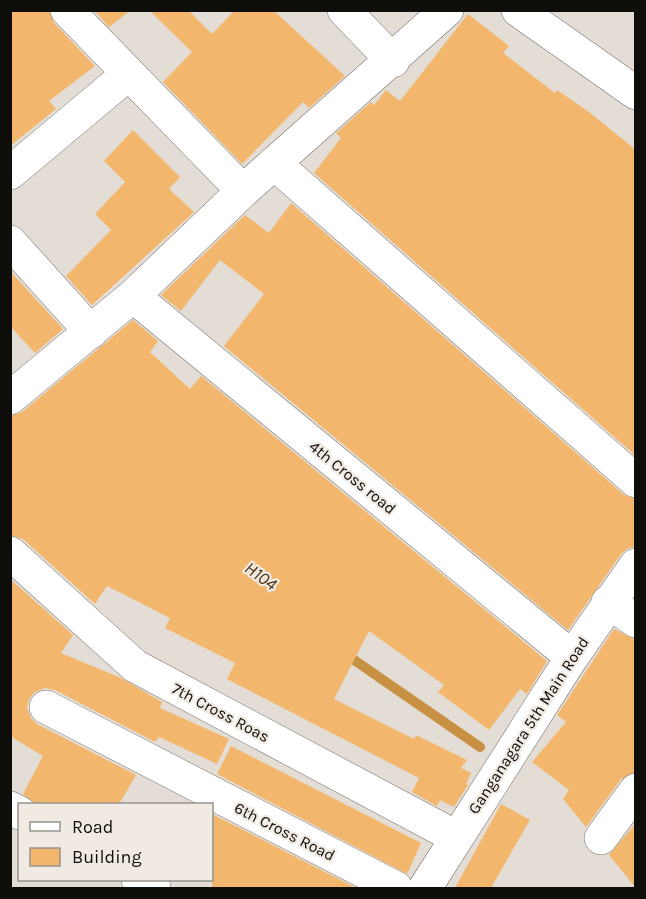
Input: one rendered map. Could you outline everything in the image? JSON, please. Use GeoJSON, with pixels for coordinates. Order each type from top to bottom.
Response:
{"type":"FeatureCollection","features":[{"type":"Feature","properties":{"kind":"street"},"geometry":{"type":"LineString","coordinates":[[67,10],[243,191]]}},
{"type":"Feature","properties":{"kind":"street"},"geometry":{"type":"LineString","coordinates":[[344,10],[393,61]]}},
{"type":"Feature","properties":{"kind":"street"},"geometry":{"type":"LineString","coordinates":[[10,398],[133,296],[243,191],[393,61],[447,10]]}},
{"type":"Feature","properties":{"kind":"street"},"geometry":{"type":"LineString","coordinates":[[518,10],[636,93]]}},
{"type":"Feature","properties":{"kind":"street"},"geometry":{"type":"LineString","coordinates":[[10,173],[128,75]]}},
{"type":"Feature","properties":{"kind":"street"},"geometry":{"type":"LineString","coordinates":[[274,163],[636,481]]}},
{"type":"Feature","properties":{"kind":"street"},"geometry":{"type":"LineString","coordinates":[[10,242],[91,332]]}},
{"type":"Feature","properties":{"kind":"street","name":"4th Cross road"},"geometry":{"type":"LineString","coordinates":[[133,296],[572,657]]}},
{"type":"Feature","properties":{"kind":"street","name":"7th Cross Roas"},"geometry":{"type":"LineString","coordinates":[[10,553],[135,666],[456,837]]}},
{"type":"Feature","properties":{"kind":"street","name":"Ganganagara 5th Main Road"},"geometry":{"type":"LineString","coordinates":[[425,888],[572,657],[636,565]]}},
{"type":"Feature","properties":{"kind":"street"},"geometry":{"type":"LineString","coordinates":[[609,602],[636,621]]}},
{"type":"Feature","properties":{"kind":"street","name":"6th Cross Road"},"geometry":{"type":"LineString","coordinates":[[46,707],[396,888]]}},
{"type":"Feature","properties":{"kind":"street"},"geometry":{"type":"LineString","coordinates":[[601,838],[636,790]]}},
{"type":"Feature","properties":{"kind":"building"},"geometry":{"type":"Polygon","coordinates":[[[10,10],[49,10],[54,23],[95,66],[49,101],[56,109],[10,146],[10,10]]]}},
{"type":"Feature","properties":{"kind":"building"},"geometry":{"type":"Polygon","coordinates":[[[94,10],[131,10],[109,27],[94,10]]]}},
{"type":"Feature","properties":{"kind":"building"},"geometry":{"type":"Polygon","coordinates":[[[149,10],[188,10],[212,34],[235,10],[273,10],[345,76],[309,108],[303,102],[242,164],[163,82],[192,52],[149,10]]]}},
{"type":"Feature","properties":{"kind":"building"},"geometry":{"type":"Polygon","coordinates":[[[468,14],[509,46],[503,53],[555,93],[557,90],[589,112],[636,150],[636,456],[314,173],[341,138],[336,133],[371,102],[374,105],[386,90],[400,101],[468,14]]]}},
{"type":"Feature","properties":{"kind":"building"},"geometry":{"type":"Polygon","coordinates":[[[133,130],[180,177],[169,189],[194,212],[92,305],[66,276],[111,230],[95,214],[125,182],[104,161],[133,130]]]}},
{"type":"Feature","properties":{"kind":"building"},"geometry":{"type":"Polygon","coordinates":[[[291,203],[624,495],[636,499],[636,547],[628,548],[621,554],[568,630],[224,346],[264,294],[220,260],[181,311],[161,295],[245,215],[269,233],[291,203]]]}},
{"type":"Feature","properties":{"kind":"building"},"geometry":{"type":"Polygon","coordinates":[[[10,271],[63,329],[35,353],[10,326],[10,271]]]}},
{"type":"Feature","properties":{"kind":"building"},"geometry":{"type":"Polygon","coordinates":[[[133,320],[158,341],[150,352],[190,389],[201,376],[547,661],[527,694],[520,689],[489,730],[438,692],[444,685],[369,631],[334,699],[414,739],[416,735],[467,760],[461,768],[471,773],[466,784],[468,785],[454,807],[440,800],[437,806],[412,792],[419,778],[227,679],[235,663],[165,628],[170,618],[107,586],[95,604],[23,539],[10,535],[10,416],[22,412],[133,320]]]}},
{"type":"Feature","properties":{"kind":"building"},"geometry":{"type":"Polygon","coordinates":[[[10,579],[73,635],[61,653],[121,678],[162,702],[160,708],[229,739],[217,764],[159,737],[155,742],[55,690],[45,688],[35,692],[29,699],[27,708],[31,718],[37,724],[136,775],[120,803],[35,803],[23,794],[43,756],[10,736],[10,579]]]}},
{"type":"Feature","properties":{"kind":"building"},"geometry":{"type":"Polygon","coordinates":[[[614,629],[636,640],[636,772],[621,779],[586,827],[563,799],[569,790],[532,762],[566,722],[557,715],[614,629]]]}},
{"type":"Feature","properties":{"kind":"building"},"geometry":{"type":"Polygon","coordinates":[[[231,746],[421,843],[407,874],[217,774],[231,746]]]}},
{"type":"Feature","properties":{"kind":"building"},"geometry":{"type":"Polygon","coordinates":[[[501,804],[530,820],[491,888],[455,888],[501,804]]]}},
{"type":"Feature","properties":{"kind":"building"},"geometry":{"type":"Polygon","coordinates":[[[213,815],[356,888],[212,888],[213,815]]]}},
{"type":"Feature","properties":{"kind":"building"},"geometry":{"type":"Polygon","coordinates":[[[636,823],[636,888],[609,855],[636,823]]]}},
{"type":"Feature","properties":{"kind":"waterway","name":"H104"},"geometry":{"type":"LineString","coordinates":[[344,653],[480,747]]}}]}
